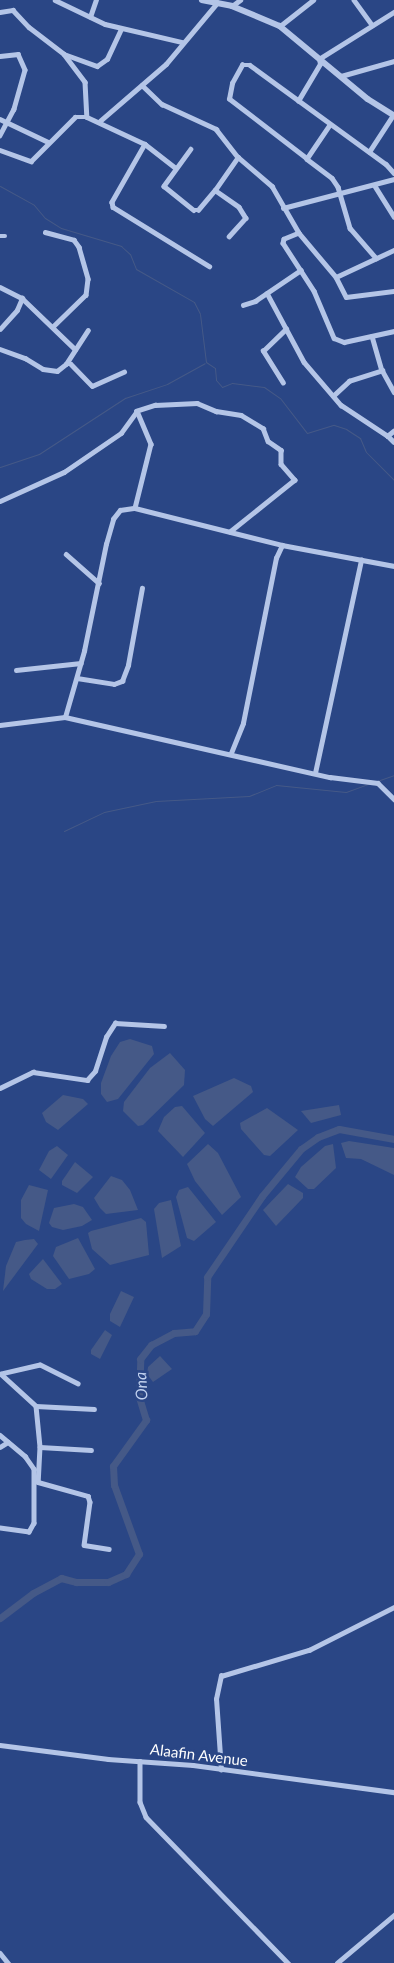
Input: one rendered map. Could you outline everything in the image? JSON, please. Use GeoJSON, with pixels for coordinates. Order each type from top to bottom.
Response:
{"type":"FeatureCollection","features":[{"type":"Feature","properties":{"kind":"street"},"geometry":{"type":"LineString","coordinates":[[56,0],[90,17],[121,29],[182,42]]}},
{"type":"Feature","properties":{"kind":"street"},"geometry":{"type":"LineString","coordinates":[[90,17],[96,0]]}},
{"type":"Feature","properties":{"kind":"street"},"geometry":{"type":"LineString","coordinates":[[202,0],[232,6],[280,26],[319,59],[393,115],[369,152]]}},
{"type":"Feature","properties":{"kind":"street"},"geometry":{"type":"LineString","coordinates":[[232,6],[240,0]]}},
{"type":"Feature","properties":{"kind":"street"},"geometry":{"type":"LineString","coordinates":[[280,26],[313,0]]}},
{"type":"Feature","properties":{"kind":"street"},"geometry":{"type":"LineString","coordinates":[[354,0],[372,25]]}},
{"type":"Feature","properties":{"kind":"street"},"geometry":{"type":"LineString","coordinates":[[100,121],[166,64],[182,42],[217,3]]}},
{"type":"Feature","properties":{"kind":"street"},"geometry":{"type":"LineString","coordinates":[[0,12],[13,10],[29,27],[64,54],[85,82],[87,117]]}},
{"type":"Feature","properties":{"kind":"street"},"geometry":{"type":"LineString","coordinates":[[319,59],[394,12]]}},
{"type":"Feature","properties":{"kind":"street"},"geometry":{"type":"LineString","coordinates":[[64,54],[101,66],[121,29]]}},
{"type":"Feature","properties":{"kind":"street"},"geometry":{"type":"LineString","coordinates":[[0,56],[18,54],[25,70],[14,110],[3,120],[0,135]]}},
{"type":"Feature","properties":{"kind":"street"},"geometry":{"type":"LineString","coordinates":[[298,101],[320,64],[319,59]]}},
{"type":"Feature","properties":{"kind":"street"},"geometry":{"type":"LineString","coordinates":[[341,76],[394,61]]}},
{"type":"Feature","properties":{"kind":"street"},"geometry":{"type":"LineString","coordinates":[[376,258],[350,228],[339,192],[332,178],[238,108],[228,96],[235,77],[246,64],[369,152],[394,173]]}},
{"type":"Feature","properties":{"kind":"street"},"geometry":{"type":"LineString","coordinates":[[142,85],[162,104],[216,129],[238,157],[272,186],[299,233],[336,277],[348,298],[394,291]]}},
{"type":"Feature","properties":{"kind":"street"},"geometry":{"type":"LineString","coordinates":[[0,150],[31,161],[75,117],[87,117],[100,121],[145,144],[176,168]]}},
{"type":"Feature","properties":{"kind":"street"},"geometry":{"type":"LineString","coordinates":[[3,120],[48,142]]}},
{"type":"Feature","properties":{"kind":"street"},"geometry":{"type":"LineString","coordinates":[[307,159],[330,125]]}},
{"type":"Feature","properties":{"kind":"street"},"geometry":{"type":"LineString","coordinates":[[145,144],[112,202],[113,206],[208,266]]}},
{"type":"Feature","properties":{"kind":"street"},"geometry":{"type":"LineString","coordinates":[[191,149],[164,186],[194,210],[198,210],[215,190],[238,157]]}},
{"type":"Feature","properties":{"kind":"street"},"geometry":{"type":"LineString","coordinates":[[283,208],[339,192],[375,186],[394,179]]}},
{"type":"Feature","properties":{"kind":"street"},"geometry":{"type":"LineString","coordinates":[[375,186],[394,217]]}},
{"type":"Feature","properties":{"kind":"street"},"geometry":{"type":"LineString","coordinates":[[215,190],[239,207],[246,218],[229,237]]}},
{"type":"Feature","properties":{"kind":"street"},"geometry":{"type":"LineString","coordinates":[[45,232],[74,240],[79,247],[88,279],[86,295],[53,327]]}},
{"type":"Feature","properties":{"kind":"street"},"geometry":{"type":"LineString","coordinates":[[299,233],[284,239],[283,243],[314,291],[334,338],[344,342],[394,331]]}},
{"type":"Feature","properties":{"kind":"street"},"geometry":{"type":"LineString","coordinates":[[336,277],[394,250]]}},
{"type":"Feature","properties":{"kind":"street"},"geometry":{"type":"LineString","coordinates":[[243,305],[301,270]]}},
{"type":"Feature","properties":{"kind":"street"},"geometry":{"type":"LineString","coordinates":[[0,287],[22,298],[75,349]]}},
{"type":"Feature","properties":{"kind":"street"},"geometry":{"type":"LineString","coordinates":[[267,292],[304,362],[349,412],[388,436],[394,442]]}},
{"type":"Feature","properties":{"kind":"street"},"geometry":{"type":"LineString","coordinates":[[0,329],[17,310],[22,298]]}},
{"type":"Feature","properties":{"kind":"street"},"geometry":{"type":"LineString","coordinates":[[0,349],[25,358],[44,370],[57,371],[66,364],[88,330]]}},
{"type":"Feature","properties":{"kind":"street"},"geometry":{"type":"LineString","coordinates":[[283,383],[263,350],[286,330]]}},
{"type":"Feature","properties":{"kind":"street"},"geometry":{"type":"LineString","coordinates":[[372,336],[382,370],[394,392]]}},
{"type":"Feature","properties":{"kind":"street"},"geometry":{"type":"LineString","coordinates":[[66,364],[71,364],[92,386],[124,372]]}},
{"type":"Feature","properties":{"kind":"street"},"geometry":{"type":"LineString","coordinates":[[333,396],[349,380],[382,370]]}},
{"type":"Feature","properties":{"kind":"street"},"geometry":{"type":"LineString","coordinates":[[0,501],[64,472],[121,433],[136,411],[155,405],[198,403],[216,411],[241,415],[263,428],[268,441],[281,450],[281,464],[294,480],[230,532]]}},
{"type":"Feature","properties":{"kind":"street"},"geometry":{"type":"LineString","coordinates":[[135,508],[151,444],[140,413],[136,411]]}},
{"type":"Feature","properties":{"kind":"street"},"geometry":{"type":"LineString","coordinates":[[388,436],[394,431]]}},
{"type":"Feature","properties":{"kind":"street"},"geometry":{"type":"LineString","coordinates":[[66,717],[82,663],[114,516],[120,510],[135,508],[282,545],[394,566]]}},
{"type":"Feature","properties":{"kind":"street"},"geometry":{"type":"LineString","coordinates":[[231,754],[243,723],[276,558],[282,545]]}},
{"type":"Feature","properties":{"kind":"street"},"geometry":{"type":"LineString","coordinates":[[66,554],[99,583]]}},
{"type":"Feature","properties":{"kind":"street"},"geometry":{"type":"LineString","coordinates":[[315,773],[361,560]]}},
{"type":"Feature","properties":{"kind":"street"},"geometry":{"type":"LineString","coordinates":[[77,678],[114,684],[122,681],[128,665],[142,588]]}},
{"type":"Feature","properties":{"kind":"street"},"geometry":{"type":"LineString","coordinates":[[16,670],[82,663]]}},
{"type":"Feature","properties":{"kind":"street"},"geometry":{"type":"LineString","coordinates":[[0,724],[66,717],[315,773],[378,783],[394,799]]}},
{"type":"Feature","properties":{"kind":"street"},"geometry":{"type":"LineString","coordinates":[[0,1088],[33,1072],[87,1080],[95,1070],[106,1037],[115,1023],[164,1026]]}},
{"type":"Feature","properties":{"kind":"street"},"geometry":{"type":"LineString","coordinates":[[78,1384],[40,1364],[1,1373],[2,1378],[36,1406],[94,1409]]}},
{"type":"Feature","properties":{"kind":"street"},"geometry":{"type":"LineString","coordinates":[[36,1406],[40,1447],[38,1480],[41,1485],[90,1498],[84,1545],[109,1549]]}},
{"type":"Feature","properties":{"kind":"street"},"geometry":{"type":"LineString","coordinates":[[0,1435],[32,1466],[33,1529],[24,1532],[0,1528]]}},
{"type":"Feature","properties":{"kind":"street"},"geometry":{"type":"LineString","coordinates":[[0,1447],[8,1442]]}},
{"type":"Feature","properties":{"kind":"street"},"geometry":{"type":"LineString","coordinates":[[40,1447],[91,1450]]}},
{"type":"Feature","properties":{"kind":"street"},"geometry":{"type":"LineString","coordinates":[[32,1466],[40,1464]]}},
{"type":"Feature","properties":{"kind":"street"},"geometry":{"type":"LineString","coordinates":[[221,1770],[216,1699],[221,1676],[309,1650],[394,1607]]}},
{"type":"Feature","properties":{"kind":"street","name":"Alaafin Avenue"},"geometry":{"type":"LineString","coordinates":[[0,1746],[221,1770],[394,1792]]}},
{"type":"Feature","properties":{"kind":"street"},"geometry":{"type":"LineString","coordinates":[[140,1761],[140,1802],[146,1817],[288,1963]]}},
{"type":"Feature","properties":{"kind":"street"},"geometry":{"type":"LineString","coordinates":[[337,1963],[394,1915]]}},
{"type":"Feature","properties":{"kind":"street"},"geometry":{"type":"LineString","coordinates":[[0,1953],[8,1963]]}},
{"type":"Feature","properties":{"kind":"water"},"geometry":{"type":"Polygon","coordinates":[[[130,1039],[152,1046],[154,1054],[118,1099],[107,1102],[101,1094],[101,1083],[111,1056],[120,1042],[130,1039]]]}},
{"type":"Feature","properties":{"kind":"water"},"geometry":{"type":"Polygon","coordinates":[[[170,1053],[185,1070],[184,1085],[143,1125],[138,1126],[123,1111],[124,1102],[150,1068],[170,1053]]]}},
{"type":"Feature","properties":{"kind":"water"},"geometry":{"type":"Polygon","coordinates":[[[234,1078],[251,1086],[253,1092],[213,1126],[205,1119],[193,1096],[234,1078]]]}},
{"type":"Feature","properties":{"kind":"water"},"geometry":{"type":"Polygon","coordinates":[[[63,1095],[83,1099],[88,1104],[58,1130],[46,1122],[42,1113],[63,1095]]]}},
{"type":"Feature","properties":{"kind":"water"},"geometry":{"type":"Polygon","coordinates":[[[339,1105],[341,1115],[311,1123],[301,1111],[339,1105]]]}},
{"type":"Feature","properties":{"kind":"water"},"geometry":{"type":"Polygon","coordinates":[[[182,1106],[205,1133],[183,1157],[158,1131],[164,1117],[175,1107],[182,1106]]]}},
{"type":"Feature","properties":{"kind":"water"},"geometry":{"type":"Polygon","coordinates":[[[267,1108],[298,1130],[270,1156],[264,1155],[241,1129],[240,1123],[267,1108]]]}},
{"type":"Feature","properties":{"kind":"water"},"geometry":{"type":"Polygon","coordinates":[[[349,1141],[394,1148],[394,1175],[361,1159],[346,1158],[341,1143],[349,1141]]]}},
{"type":"Feature","properties":{"kind":"water"},"geometry":{"type":"Polygon","coordinates":[[[208,1144],[218,1153],[241,1197],[222,1215],[195,1181],[187,1164],[208,1144]]]}},
{"type":"Feature","properties":{"kind":"water"},"geometry":{"type":"Polygon","coordinates":[[[333,1144],[336,1168],[314,1189],[308,1189],[295,1177],[301,1167],[325,1146],[333,1144]]]}},
{"type":"Feature","properties":{"kind":"water"},"geometry":{"type":"Polygon","coordinates":[[[57,1146],[68,1155],[51,1179],[39,1170],[49,1151],[57,1146]]]}},
{"type":"Feature","properties":{"kind":"water"},"geometry":{"type":"Polygon","coordinates":[[[75,1162],[93,1177],[77,1193],[62,1185],[62,1181],[75,1162]]]}},
{"type":"Feature","properties":{"kind":"water"},"geometry":{"type":"Polygon","coordinates":[[[111,1176],[122,1180],[130,1190],[138,1210],[106,1214],[100,1208],[94,1198],[111,1176]]]}},
{"type":"Feature","properties":{"kind":"water"},"geometry":{"type":"Polygon","coordinates":[[[288,1184],[303,1193],[303,1198],[276,1226],[263,1210],[288,1184]]]}},
{"type":"Feature","properties":{"kind":"water"},"geometry":{"type":"Polygon","coordinates":[[[29,1185],[48,1190],[39,1231],[26,1224],[21,1218],[21,1200],[29,1185]]]}},
{"type":"Feature","properties":{"kind":"water"},"geometry":{"type":"Polygon","coordinates":[[[188,1187],[216,1222],[194,1241],[187,1238],[176,1197],[179,1190],[188,1187]]]}},
{"type":"Feature","properties":{"kind":"water"},"geometry":{"type":"Polygon","coordinates":[[[171,1200],[181,1246],[162,1258],[154,1209],[159,1203],[171,1200]]]}},
{"type":"Feature","properties":{"kind":"water"},"geometry":{"type":"Polygon","coordinates":[[[74,1204],[83,1207],[92,1220],[82,1226],[63,1230],[52,1227],[49,1223],[54,1208],[74,1204]]]}},
{"type":"Feature","properties":{"kind":"water"},"geometry":{"type":"Polygon","coordinates":[[[141,1218],[146,1222],[149,1255],[110,1265],[92,1249],[88,1233],[91,1231],[141,1218]]]}},
{"type":"Feature","properties":{"kind":"water"},"geometry":{"type":"Polygon","coordinates":[[[78,1238],[95,1269],[89,1274],[69,1279],[53,1256],[56,1247],[78,1238]]]}},
{"type":"Feature","properties":{"kind":"water"},"geometry":{"type":"Polygon","coordinates":[[[34,1239],[38,1244],[3,1291],[6,1266],[16,1242],[34,1239]]]}},
{"type":"Feature","properties":{"kind":"water"},"geometry":{"type":"Polygon","coordinates":[[[43,1259],[62,1284],[55,1289],[47,1289],[31,1279],[29,1274],[43,1259]]]}},
{"type":"Feature","properties":{"kind":"water"},"geometry":{"type":"Polygon","coordinates":[[[121,1291],[134,1297],[120,1327],[110,1321],[110,1314],[121,1291]]]}},
{"type":"Feature","properties":{"kind":"water"},"geometry":{"type":"Polygon","coordinates":[[[105,1330],[112,1335],[100,1359],[91,1354],[91,1350],[105,1330]]]}},
{"type":"Feature","properties":{"kind":"water"},"geometry":{"type":"Polygon","coordinates":[[[160,1356],[172,1369],[153,1382],[147,1374],[148,1367],[160,1356]]]}},
{"type":"Feature","properties":{"kind":"waterway"},"geometry":{"type":"LineString","coordinates":[[0,186],[34,205],[45,218],[61,228],[121,246],[130,254],[136,269],[194,302],[200,314],[206,362],[215,368],[216,380],[222,387],[232,383],[264,387],[280,398],[307,433],[334,425],[346,429],[360,438],[366,452],[394,480]]}},
{"type":"Feature","properties":{"kind":"waterway"},"geometry":{"type":"LineString","coordinates":[[0,467],[39,454],[125,398],[167,384],[205,363]]}},
{"type":"Feature","properties":{"kind":"waterway"},"geometry":{"type":"LineString","coordinates":[[377,781],[394,775]]}},
{"type":"Feature","properties":{"kind":"waterway"},"geometry":{"type":"LineString","coordinates":[[64,831],[104,812],[156,801],[249,796],[276,785],[346,792],[368,784]]}},
{"type":"Feature","properties":{"kind":"waterway","name":"Ona"},"geometry":{"type":"LineString","coordinates":[[0,1618],[33,1593],[61,1578],[76,1582],[108,1582],[126,1574],[139,1554],[114,1485],[113,1466],[146,1420],[139,1397],[140,1359],[151,1345],[174,1333],[195,1331],[206,1314],[207,1277],[262,1196],[301,1149],[318,1137],[339,1129],[394,1139]]}}]}
